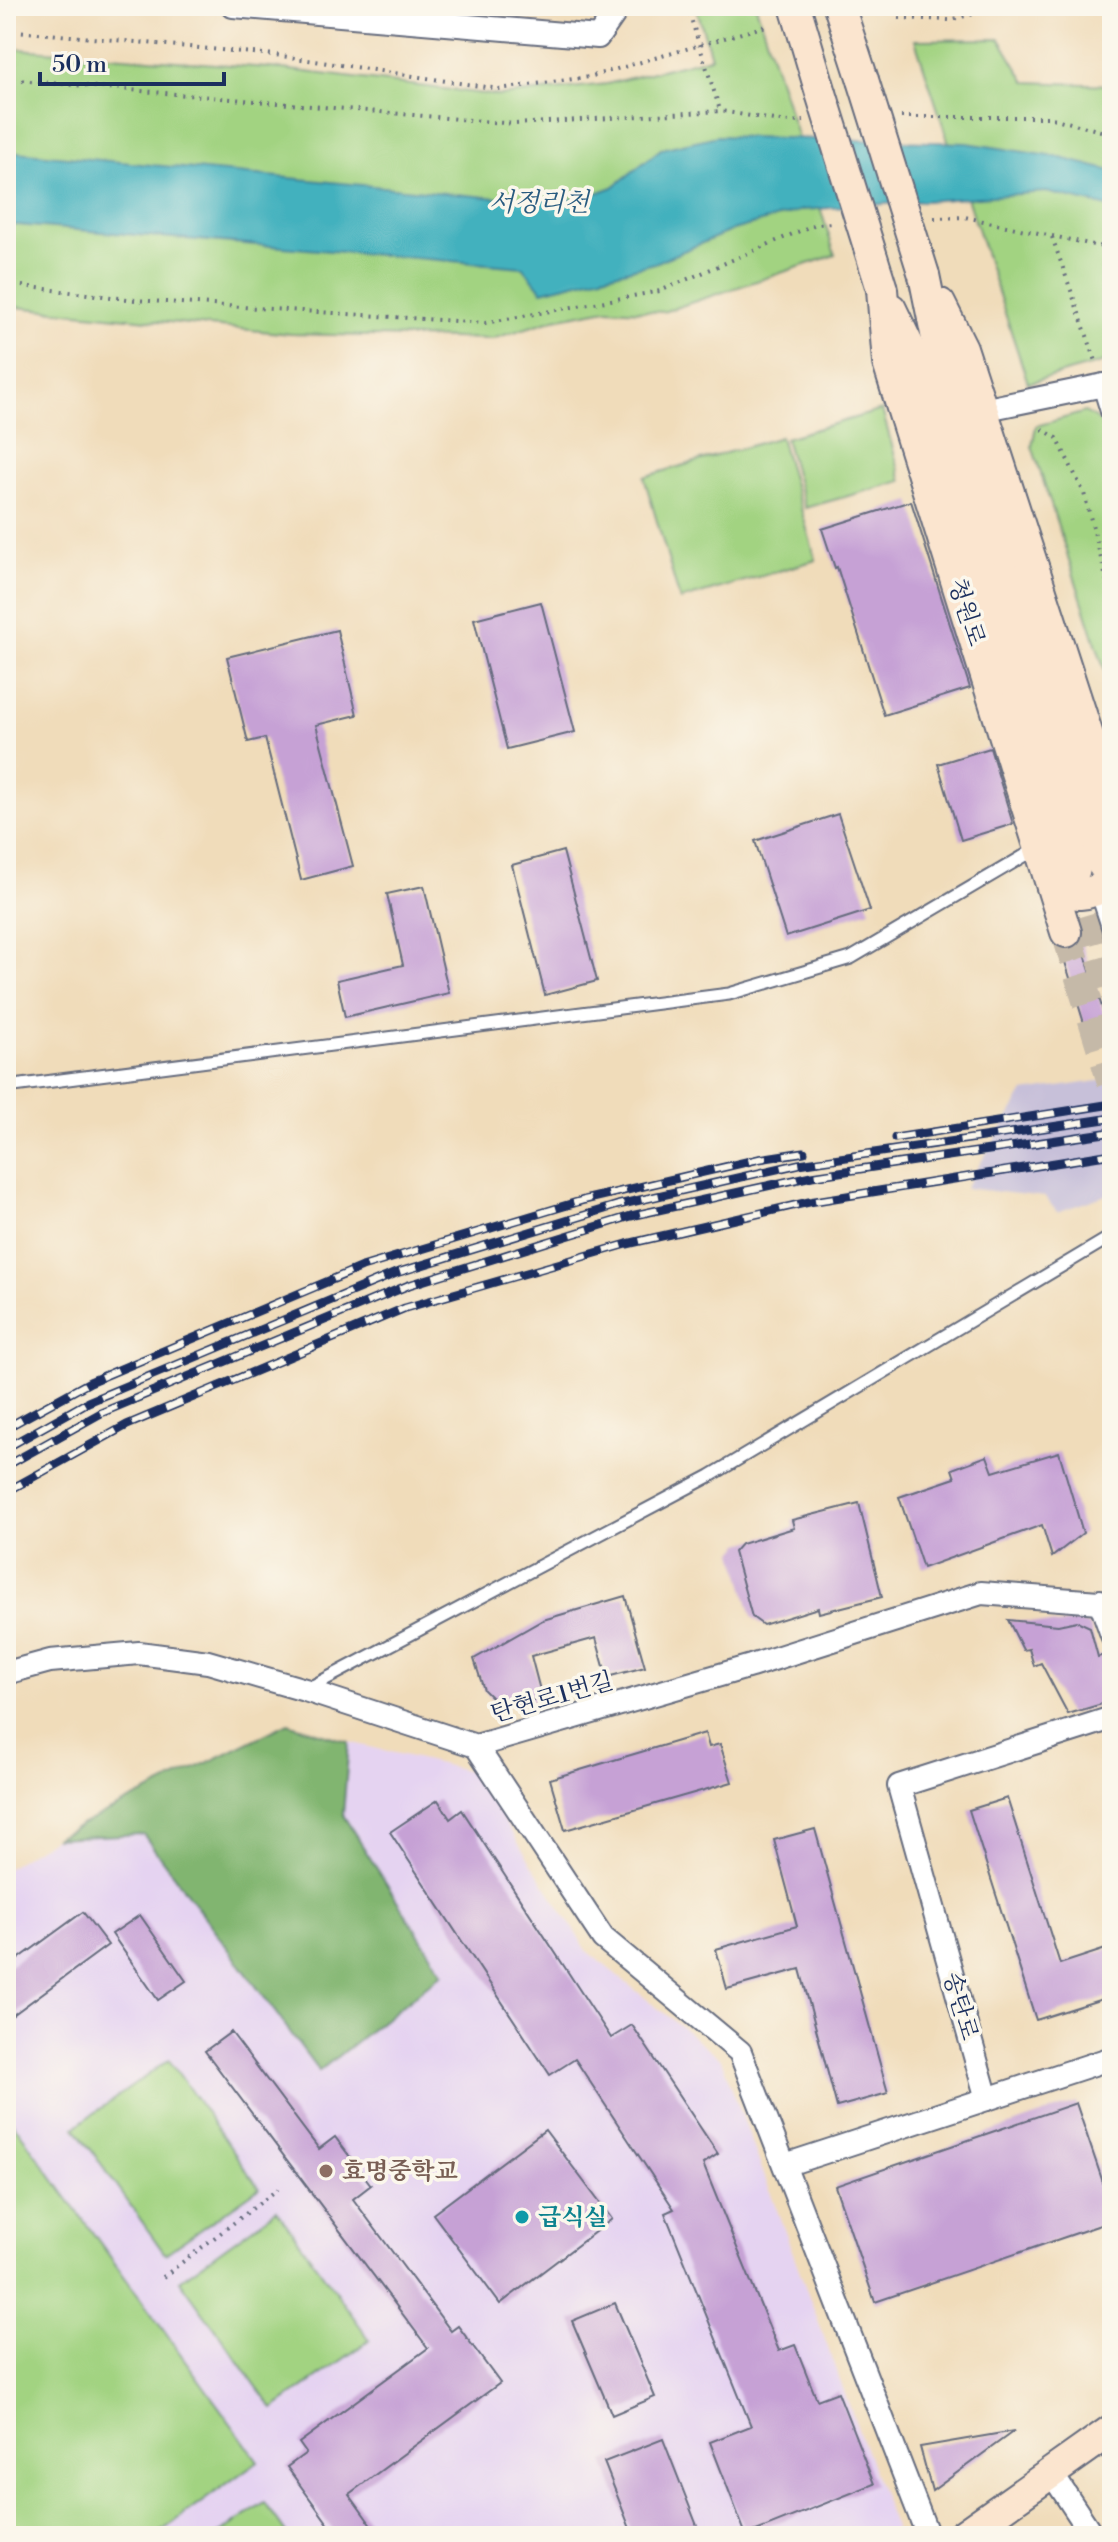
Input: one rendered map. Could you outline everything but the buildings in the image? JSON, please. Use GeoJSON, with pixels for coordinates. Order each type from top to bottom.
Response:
{"type":"FeatureCollection","features":[{"type":"Feature","properties":{"kind":"main road","name":"청원로"},"geometry":{"type":"LineString","coordinates":[[795,6],[818,107],[882,289],[913,355],[1088,879]]}},
{"type":"Feature","properties":{"kind":"main road","name":"청원로"},"geometry":{"type":"LineString","coordinates":[[839,6],[924,275],[940,353],[1088,879],[1066,932]]}},
{"type":"Feature","properties":{"kind":"main road","name":"청원로"},"geometry":{"type":"LineString","coordinates":[[924,275],[962,348],[1112,809]]}},
{"type":"Feature","properties":{"kind":"main road","name":"청원로"},"geometry":{"type":"LineString","coordinates":[[882,289],[888,363],[1040,847],[1088,879]]}},
{"type":"Feature","properties":{"kind":"main road"},"geometry":{"type":"LineString","coordinates":[[962,2536],[1112,2430]]}},
{"type":"Feature","properties":{"kind":"street"},"geometry":{"type":"LineString","coordinates":[[233,6],[438,15],[598,37],[616,11],[614,6]]}},
{"type":"Feature","properties":{"kind":"street"},"geometry":{"type":"LineString","coordinates":[[982,410],[1108,386],[1112,411]]}},
{"type":"Feature","properties":{"kind":"street","name":"탄현로1번길"},"geometry":{"type":"LineString","coordinates":[[6,1673],[50,1661],[139,1653],[208,1662],[476,1746],[751,1666],[981,1593],[1106,1602]]}},
{"type":"Feature","properties":{"kind":"street"},"geometry":{"type":"LineString","coordinates":[[1106,1602],[1112,1635]]}},
{"type":"Feature","properties":{"kind":"street","name":"송탄로"},"geometry":{"type":"LineString","coordinates":[[987,2099],[899,1786],[1112,1718]]}},
{"type":"Feature","properties":{"kind":"street"},"geometry":{"type":"LineString","coordinates":[[476,1746],[603,1938],[740,2052],[928,2536]]}},
{"type":"Feature","properties":{"kind":"street"},"geometry":{"type":"LineString","coordinates":[[785,2165],[1112,2058]]}},
{"type":"Feature","properties":{"kind":"street"},"geometry":{"type":"LineString","coordinates":[[1050,2471],[1093,2536]]}},
{"type":"Feature","properties":{"kind":"lane"},"geometry":{"type":"LineString","coordinates":[[6,1087],[729,994],[851,958],[1040,847]]}},
{"type":"Feature","properties":{"kind":"lane"},"geometry":{"type":"LineString","coordinates":[[1088,879],[1112,941]]}},
{"type":"Feature","properties":{"kind":"lane"},"geometry":{"type":"LineString","coordinates":[[305,1690],[710,1476],[1112,1236]]}},
{"type":"Feature","properties":{"kind":"path"},"geometry":{"type":"LineString","coordinates":[[687,6],[721,111]]}},
{"type":"Feature","properties":{"kind":"path"},"geometry":{"type":"LineString","coordinates":[[899,18],[949,20],[1006,6]]}},
{"type":"Feature","properties":{"kind":"path"},"geometry":{"type":"LineString","coordinates":[[6,30],[275,55],[499,89],[589,77],[766,26]]}},
{"type":"Feature","properties":{"kind":"path"},"geometry":{"type":"LineString","coordinates":[[6,79],[515,124],[721,111],[786,122],[818,107]]}},
{"type":"Feature","properties":{"kind":"path"},"geometry":{"type":"LineString","coordinates":[[891,117],[1048,117],[1112,134]]}},
{"type":"Feature","properties":{"kind":"path"},"geometry":{"type":"LineString","coordinates":[[921,219],[965,217],[1112,249]]}},
{"type":"Feature","properties":{"kind":"path"},"geometry":{"type":"LineString","coordinates":[[6,284],[135,300],[485,323],[660,291],[816,224],[846,222]]}},
{"type":"Feature","properties":{"kind":"path"},"geometry":{"type":"LineString","coordinates":[[1052,236],[1108,386]]}},
{"type":"Feature","properties":{"kind":"path"},"geometry":{"type":"LineString","coordinates":[[1042,429],[1057,438],[1084,493],[1112,601]]}},
{"type":"Feature","properties":{"kind":"path"},"geometry":{"type":"LineString","coordinates":[[163,2277],[278,2189]]}},
{"type":"Feature","properties":{"kind":"shaded area"},"geometry":{"type":"Polygon","coordinates":[[[1112,1079],[1112,1193],[1057,1212],[1045,1197],[965,1188],[1024,1092],[1112,1079]]]}},
{"type":"Feature","properties":{"kind":"shaded area"},"geometry":{"type":"Polygon","coordinates":[[[349,1742],[473,1772],[588,1952],[721,2059],[895,2529],[885,2536],[6,2536],[6,1869],[54,1838],[142,1834],[319,2071],[443,1973],[343,1815],[349,1742]]]}},
{"type":"Feature","properties":{"kind":"green space"},"geometry":{"type":"Polygon","coordinates":[[[696,6],[756,6],[835,255],[663,312],[607,309],[555,319],[492,339],[291,334],[6,306],[6,48],[282,69],[500,96],[607,84],[711,57],[696,6]]]}},
{"type":"Feature","properties":{"kind":"green space"},"geometry":{"type":"Polygon","coordinates":[[[1000,39],[1026,82],[1112,85],[1112,360],[1028,383],[915,40],[1000,39]]]}},
{"type":"Feature","properties":{"kind":"green space"},"geometry":{"type":"Polygon","coordinates":[[[882,410],[902,481],[805,508],[785,438],[882,410]]]}},
{"type":"Feature","properties":{"kind":"green space"},"geometry":{"type":"Polygon","coordinates":[[[1085,412],[1101,422],[1112,457],[1112,693],[1032,446],[1036,426],[1085,412]]]}},
{"type":"Feature","properties":{"kind":"green space"},"geometry":{"type":"Polygon","coordinates":[[[780,437],[816,560],[680,600],[644,477],[780,437]]]}},
{"type":"Feature","properties":{"kind":"green space"},"geometry":{"type":"Polygon","coordinates":[[[288,1723],[349,1742],[343,1815],[443,1973],[319,2071],[143,1834],[54,1838],[288,1723]]]}},
{"type":"Feature","properties":{"kind":"green space"},"geometry":{"type":"Polygon","coordinates":[[[169,2060],[259,2188],[165,2254],[75,2127],[169,2060]]]}},
{"type":"Feature","properties":{"kind":"green space"},"geometry":{"type":"Polygon","coordinates":[[[6,2113],[258,2461],[155,2536],[6,2536],[6,2113]]]}},
{"type":"Feature","properties":{"kind":"green space"},"geometry":{"type":"Polygon","coordinates":[[[277,2210],[370,2340],[273,2409],[180,2280],[277,2210]]]}},
{"type":"Feature","properties":{"kind":"green space"},"geometry":{"type":"Polygon","coordinates":[[[265,2503],[288,2536],[216,2536],[265,2503]]]}},
{"type":"Feature","properties":{"kind":"water","name":"서정리천"},"geometry":{"type":"Polygon","coordinates":[[[717,136],[967,143],[1057,157],[1112,171],[1112,208],[1046,192],[803,210],[733,230],[655,263],[542,291],[523,267],[6,224],[6,151],[508,199],[580,199],[613,187],[661,149],[717,136]]]}},
{"type":"Feature","properties":{"kind":"tunnel"},"geometry":{"type":"LineString","coordinates":[[1076,871],[1112,993]]}},
{"type":"Feature","properties":{"kind":"tunnel"},"geometry":{"type":"LineString","coordinates":[[1066,932],[1112,1082]]}},
{"type":"Feature","properties":{"kind":"railway"},"geometry":{"type":"LineString","coordinates":[[895,1138],[1112,1104]]}},
{"type":"Feature","properties":{"kind":"railway"},"geometry":{"type":"LineString","coordinates":[[6,1448],[88,1402],[396,1273],[618,1205],[799,1164],[1112,1118]]}},
{"type":"Feature","properties":{"kind":"railway"},"geometry":{"type":"LineString","coordinates":[[6,1466],[101,1413],[409,1285],[631,1216],[812,1176],[1112,1132]]}},
{"type":"Feature","properties":{"kind":"railway"},"geometry":{"type":"LineString","coordinates":[[6,1428],[90,1382],[362,1267],[584,1200],[759,1159],[804,1152]]}},
{"type":"Feature","properties":{"kind":"railway"},"geometry":{"type":"LineString","coordinates":[[6,1492],[127,1425],[405,1308],[627,1244],[809,1202],[1112,1154]]}},
{"type":"Feature","properties":{"kind":"place","name":"효명중학교"},"geometry":{"type":"Point","coordinates":[326,2171]}},
{"type":"Feature","properties":{"kind":"place","name":"급식실"},"geometry":{"type":"Point","coordinates":[522,2217]}}]}
